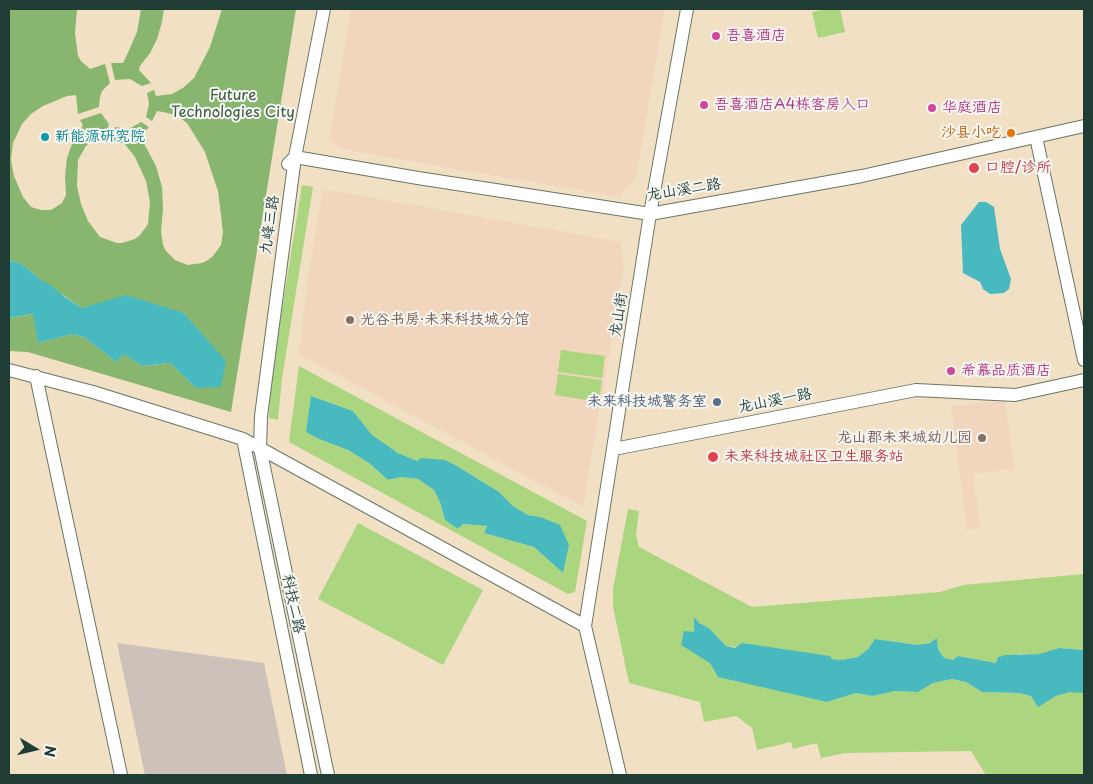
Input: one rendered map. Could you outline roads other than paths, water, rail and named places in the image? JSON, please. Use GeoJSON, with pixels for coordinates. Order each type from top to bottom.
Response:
{"type":"FeatureCollection","features":[{"type":"Feature","properties":{"kind":"street","name":"九峰三路"},"geometry":{"type":"LineString","coordinates":[[260,448],[264,389],[292,160],[324,9]]}},
{"type":"Feature","properties":{"kind":"street","name":"龙山街"},"geometry":{"type":"LineString","coordinates":[[585,626],[650,214],[687,9]]}},
{"type":"Feature","properties":{"kind":"street","name":"龙山溪二路"},"geometry":{"type":"LineString","coordinates":[[292,160],[650,214],[862,176],[1084,126]]}},
{"type":"Feature","properties":{"kind":"street"},"geometry":{"type":"LineString","coordinates":[[1036,137],[1084,360]]}},
{"type":"Feature","properties":{"kind":"street"},"geometry":{"type":"LineString","coordinates":[[9,370],[94,392],[243,439],[585,626],[620,775]]}},
{"type":"Feature","properties":{"kind":"street"},"geometry":{"type":"LineString","coordinates":[[36,376],[121,775]]}},
{"type":"Feature","properties":{"kind":"street","name":"龙山溪一路"},"geometry":{"type":"LineString","coordinates":[[614,449],[916,390],[1015,395],[1084,380]]}},
{"type":"Feature","properties":{"kind":"street","name":"科技二路"},"geometry":{"type":"LineString","coordinates":[[243,439],[311,773]]}},
{"type":"Feature","properties":{"kind":"street","name":"科技二路"},"geometry":{"type":"LineString","coordinates":[[260,448],[329,772]]}},
{"type":"Feature","properties":{"kind":"water"},"geometry":{"type":"Polygon","coordinates":[[[979,202],[986,202],[994,207],[1000,249],[1011,279],[1009,289],[1004,293],[990,294],[983,289],[980,282],[963,273],[961,225],[979,202]]]}},
{"type":"Feature","properties":{"kind":"water"},"geometry":{"type":"Polygon","coordinates":[[[9,260],[22,264],[41,280],[51,285],[82,308],[126,295],[184,313],[226,361],[221,387],[196,388],[170,363],[142,366],[124,354],[116,362],[85,338],[73,334],[38,343],[33,314],[9,318],[9,260]]]}},
{"type":"Feature","properties":{"kind":"water"},"geometry":{"type":"Polygon","coordinates":[[[311,396],[353,411],[372,435],[398,453],[417,461],[422,458],[445,460],[499,492],[513,506],[528,515],[540,517],[560,525],[569,545],[563,573],[534,547],[484,533],[487,526],[463,524],[458,529],[445,520],[440,502],[434,490],[418,479],[401,477],[388,480],[369,463],[348,450],[306,432],[311,396]]]}},
{"type":"Feature","properties":{"kind":"water"},"geometry":{"type":"Polygon","coordinates":[[[694,617],[699,623],[709,628],[726,646],[735,648],[742,643],[830,656],[832,659],[841,660],[858,657],[868,649],[875,639],[918,645],[930,643],[937,638],[938,649],[944,658],[953,660],[958,656],[996,663],[998,657],[1006,655],[1039,654],[1059,648],[1084,650],[1084,693],[1070,692],[1056,696],[1038,707],[1031,696],[1019,693],[982,692],[966,682],[952,679],[933,683],[918,692],[895,691],[873,696],[856,693],[827,702],[718,677],[710,663],[681,645],[684,631],[694,632],[694,617]]]}},
{"type":"Feature","properties":{"kind":"place","name":"吾喜酒店"},"geometry":{"type":"Point","coordinates":[716,36]}},
{"type":"Feature","properties":{"kind":"place","name":"吾喜酒店A4栋客房入口"},"geometry":{"type":"Point","coordinates":[704,105]}},
{"type":"Feature","properties":{"kind":"place","name":"华庭酒店"},"geometry":{"type":"Point","coordinates":[932,108]}},
{"type":"Feature","properties":{"kind":"place","name":"沙县小吃"},"geometry":{"type":"Point","coordinates":[1011,133]}},
{"type":"Feature","properties":{"kind":"place","name":"新能源研究院"},"geometry":{"type":"Point","coordinates":[45,137]}},
{"type":"Feature","properties":{"kind":"place","name":"口腔/诊所"},"geometry":{"type":"Point","coordinates":[974,168]}},
{"type":"Feature","properties":{"kind":"place","name":"光谷书房·未来科技城分馆"},"geometry":{"type":"Point","coordinates":[350,320]}},
{"type":"Feature","properties":{"kind":"place","name":"希慕品质酒店"},"geometry":{"type":"Point","coordinates":[951,371]}},
{"type":"Feature","properties":{"kind":"place","name":"未来科技城警务室"},"geometry":{"type":"Point","coordinates":[717,402]}},
{"type":"Feature","properties":{"kind":"place","name":"龙山郡未来城幼儿园"},"geometry":{"type":"Point","coordinates":[982,438]}},
{"type":"Feature","properties":{"kind":"place","name":"未来科技城社区卫生服务站"},"geometry":{"type":"Point","coordinates":[713,457]}},
{"type":"Feature","properties":{"kind":"park label","name":"Future Technologies City"},"geometry":{"type":"Point","coordinates":[233,104]}}]}
